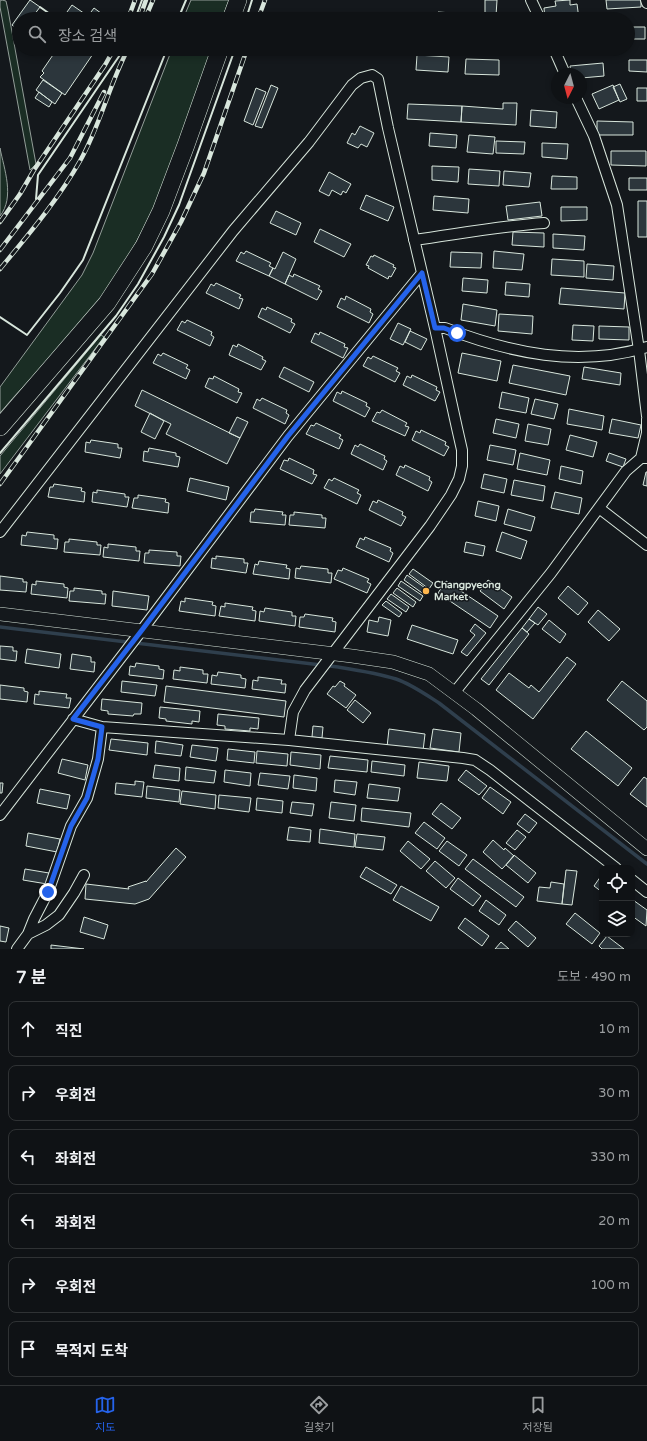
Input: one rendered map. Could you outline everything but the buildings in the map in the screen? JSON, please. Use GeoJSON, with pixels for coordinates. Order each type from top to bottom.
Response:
{"type":"FeatureCollection","features":[{"type":"Feature","properties":{"kind":"highway"},"geometry":{"type":"LineString","coordinates":[[234,12],[238,0]]}},
{"type":"Feature","properties":{"kind":"highway"},"geometry":{"type":"LineString","coordinates":[[0,427],[107,303],[144,246],[161,211],[184,153],[218,56]]}},
{"type":"Feature","properties":{"kind":"street"},"geometry":{"type":"LineString","coordinates":[[531,0],[537,12]]}},
{"type":"Feature","properties":{"kind":"street"},"geometry":{"type":"LineString","coordinates":[[557,56],[562,68]]}},
{"type":"Feature","properties":{"kind":"street"},"geometry":{"type":"LineString","coordinates":[[0,532],[233,231],[309,142],[352,85],[361,78],[372,75],[378,79],[462,450],[462,466],[459,479],[451,495],[430,526],[305,690],[293,712],[289,740]]}},
{"type":"Feature","properties":{"kind":"street"},"geometry":{"type":"LineString","coordinates":[[454,693],[551,573],[626,471],[644,458],[647,433],[647,414],[643,348],[617,205],[594,136],[579,104]]}},
{"type":"Feature","properties":{"kind":"street"},"geometry":{"type":"LineString","coordinates":[[414,240],[511,226],[544,223]]}},
{"type":"Feature","properties":{"kind":"street"},"geometry":{"type":"LineString","coordinates":[[0,815],[288,436],[422,273]]}},
{"type":"Feature","properties":{"kind":"street"},"geometry":{"type":"LineString","coordinates":[[435,328],[444,328],[498,346],[559,357],[578,358],[606,356],[643,348]]}},
{"type":"Feature","properties":{"kind":"street"},"geometry":{"type":"LineString","coordinates":[[599,508],[647,545]]}},
{"type":"Feature","properties":{"kind":"street"},"geometry":{"type":"LineString","coordinates":[[0,614],[142,630],[327,662],[394,662],[428,674],[476,709],[647,849]]}},
{"type":"Feature","properties":{"kind":"street"},"geometry":{"type":"LineString","coordinates":[[73,719],[102,727],[289,740],[474,760],[490,770],[612,865]]}},
{"type":"Feature","properties":{"kind":"street"},"geometry":{"type":"LineString","coordinates":[[17,949],[28,934],[48,892],[71,826],[87,798],[98,759],[102,727]]}},
{"type":"Feature","properties":{"kind":"street"},"geometry":{"type":"LineString","coordinates":[[28,934],[46,925],[59,915],[84,875]]}},
{"type":"Feature","properties":{"kind":"street"},"geometry":{"type":"LineString","coordinates":[[635,882],[647,892]]}},
{"type":"Feature","properties":{"kind":"green space"},"geometry":{"type":"Polygon","coordinates":[[[191,0],[229,0],[225,12],[186,12],[191,0]]]}},
{"type":"Feature","properties":{"kind":"green space"},"geometry":{"type":"Polygon","coordinates":[[[0,1],[6,1],[8,10],[12,32],[12,56],[16,56],[36,164],[30,170],[0,7],[0,1]]]}},
{"type":"Feature","properties":{"kind":"green space"},"geometry":{"type":"Polygon","coordinates":[[[169,56],[210,56],[164,183],[151,213],[120,270],[91,312],[66,342],[0,413],[0,387],[82,275],[93,253],[169,56]]]}},
{"type":"Feature","properties":{"kind":"green space"},"geometry":{"type":"Polygon","coordinates":[[[0,148],[6,174],[8,192],[7,200],[0,216],[0,148]]]}},
{"type":"Feature","properties":{"kind":"green space"},"geometry":{"type":"Polygon","coordinates":[[[101,335],[104,337],[0,474],[0,456],[101,335]]]}},
{"type":"Feature","properties":{"kind":"waterway"},"geometry":{"type":"LineString","coordinates":[[0,627],[338,667],[374,673],[402,681],[413,686],[439,703],[647,864]]}},
{"type":"Feature","properties":{"kind":"railway"},"geometry":{"type":"LineString","coordinates":[[131,12],[135,0]]}},
{"type":"Feature","properties":{"kind":"railway"},"geometry":{"type":"LineString","coordinates":[[142,12],[146,0]]}},
{"type":"Feature","properties":{"kind":"railway"},"geometry":{"type":"LineString","coordinates":[[148,12],[153,0]]}},
{"type":"Feature","properties":{"kind":"railway"},"geometry":{"type":"LineString","coordinates":[[261,12],[265,0]]}},
{"type":"Feature","properties":{"kind":"railway"},"geometry":{"type":"LineString","coordinates":[[0,222],[110,56]]}},
{"type":"Feature","properties":{"kind":"railway"},"geometry":{"type":"LineString","coordinates":[[0,269],[32,230],[80,161],[93,134],[124,56]]}},
{"type":"Feature","properties":{"kind":"railway"},"geometry":{"type":"LineString","coordinates":[[0,484],[152,274],[181,222],[204,173],[245,56]]}},
{"type":"Feature","properties":{"kind":"railway"},"geometry":{"type":"LineString","coordinates":[[0,250],[70,158],[104,92]]}},
{"type":"Feature","properties":{"kind":"wall"},"geometry":{"type":"LineString","coordinates":[[138,12],[142,0]]}},
{"type":"Feature","properties":{"kind":"wall"},"geometry":{"type":"LineString","coordinates":[[181,12],[186,0]]}},
{"type":"Feature","properties":{"kind":"wall"},"geometry":{"type":"LineString","coordinates":[[248,12],[252,0]]}},
{"type":"Feature","properties":{"kind":"wall"},"geometry":{"type":"LineString","coordinates":[[40,7],[47,12]]}},
{"type":"Feature","properties":{"kind":"wall"},"geometry":{"type":"LineString","coordinates":[[36,199],[38,175],[119,56]]}},
{"type":"Feature","properties":{"kind":"wall"},"geometry":{"type":"LineString","coordinates":[[0,317],[27,335],[60,293],[83,260],[164,56]]}},
{"type":"Feature","properties":{"kind":"wall"},"geometry":{"type":"LineString","coordinates":[[0,453],[116,316],[138,284],[164,237],[179,205],[232,56]]}},
{"type":"Feature","properties":{"kind":"place","name":"Changpyeong Market"},"geometry":{"type":"Point","coordinates":[426,591]}},
{"type":"Feature","properties":{"kind":"route"},"geometry":{"type":"LineString","coordinates":[[48,892],[57,870],[71,826],[87,798],[98,759],[102,727],[73,719],[288,436],[422,273],[435,328],[444,328],[457,333]]}}]}
